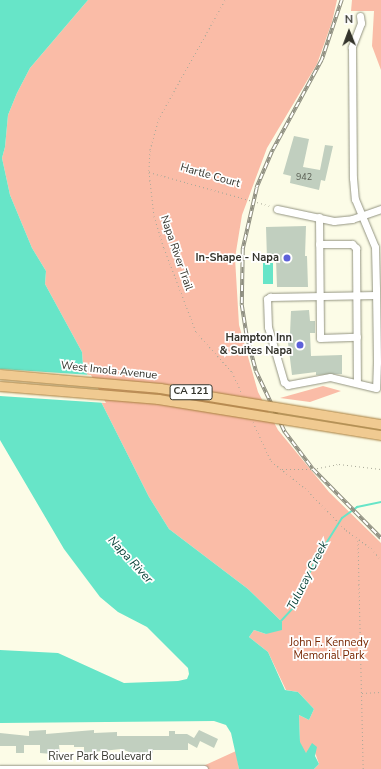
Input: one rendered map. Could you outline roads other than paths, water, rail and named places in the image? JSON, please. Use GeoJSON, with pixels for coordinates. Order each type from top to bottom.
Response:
{"type":"FeatureCollection","features":[{"type":"Feature","properties":{"kind":"main road","name":"West Imola Avenue"},"geometry":{"type":"LineString","coordinates":[[0,374],[160,388],[381,424]]}},
{"type":"Feature","properties":{"kind":"main road","name":"West Imola Avenue"},"geometry":{"type":"LineString","coordinates":[[0,386],[158,399],[381,435]]}},
{"type":"Feature","properties":{"kind":"street"},"geometry":{"type":"LineString","coordinates":[[360,16],[361,24],[352,47],[351,78],[354,178],[355,199],[375,246],[378,279],[376,295],[379,363],[376,388],[330,377],[288,385],[284,382],[268,327],[265,302],[270,297],[376,295]]}},
{"type":"Feature","properties":{"kind":"street"},"geometry":{"type":"LineString","coordinates":[[277,209],[345,221],[381,209]]}},
{"type":"Feature","properties":{"kind":"street"},"geometry":{"type":"LineString","coordinates":[[320,217],[320,338],[357,337]]}},
{"type":"Feature","properties":{"kind":"street"},"geometry":{"type":"LineString","coordinates":[[319,244],[354,245],[357,383]]}},
{"type":"Feature","properties":{"kind":"street","name":"River Park Boulevard"},"geometry":{"type":"LineString","coordinates":[[0,769],[202,768]]}},
{"type":"Feature","properties":{"kind":"water","name":"Napa River"},"geometry":{"type":"Polygon","coordinates":[[[0,0],[88,0],[30,68],[8,115],[5,147],[2,158],[10,195],[32,248],[46,271],[45,284],[82,352],[83,366],[149,497],[169,529],[248,589],[282,622],[282,630],[266,634],[254,630],[249,637],[268,652],[285,690],[298,692],[314,709],[309,720],[299,715],[300,742],[306,753],[312,743],[317,747],[315,756],[319,764],[314,769],[239,769],[231,733],[226,725],[214,721],[0,723],[0,650],[58,653],[124,683],[178,681],[187,679],[189,674],[188,668],[147,627],[118,612],[100,597],[64,549],[0,440],[0,0]]]}},
{"type":"Feature","properties":{"kind":"water"},"geometry":{"type":"Polygon","coordinates":[[[263,263],[273,263],[273,284],[263,284],[263,263]]]}},
{"type":"Feature","properties":{"kind":"waterway","name":"Tulucay Creek"},"geometry":{"type":"LineString","coordinates":[[280,622],[294,607],[315,561],[342,518],[357,507],[381,502]]}},
{"type":"Feature","properties":{"kind":"railway"},"geometry":{"type":"LineString","coordinates":[[342,0],[322,60],[272,152],[257,188],[243,249],[242,305],[247,337],[256,371],[285,432],[313,469],[381,538]]}},
{"type":"Feature","properties":{"kind":"place","name":"In-Shape - Napa"},"geometry":{"type":"Point","coordinates":[287,258]}},
{"type":"Feature","properties":{"kind":"place","name":"Hampton Inn & Suites Napa"},"geometry":{"type":"Point","coordinates":[300,345]}},
{"type":"Feature","properties":{"kind":"park label","name":"John F. Kennedy Memorial Park"},"geometry":{"type":"Point","coordinates":[329,650]}}]}
